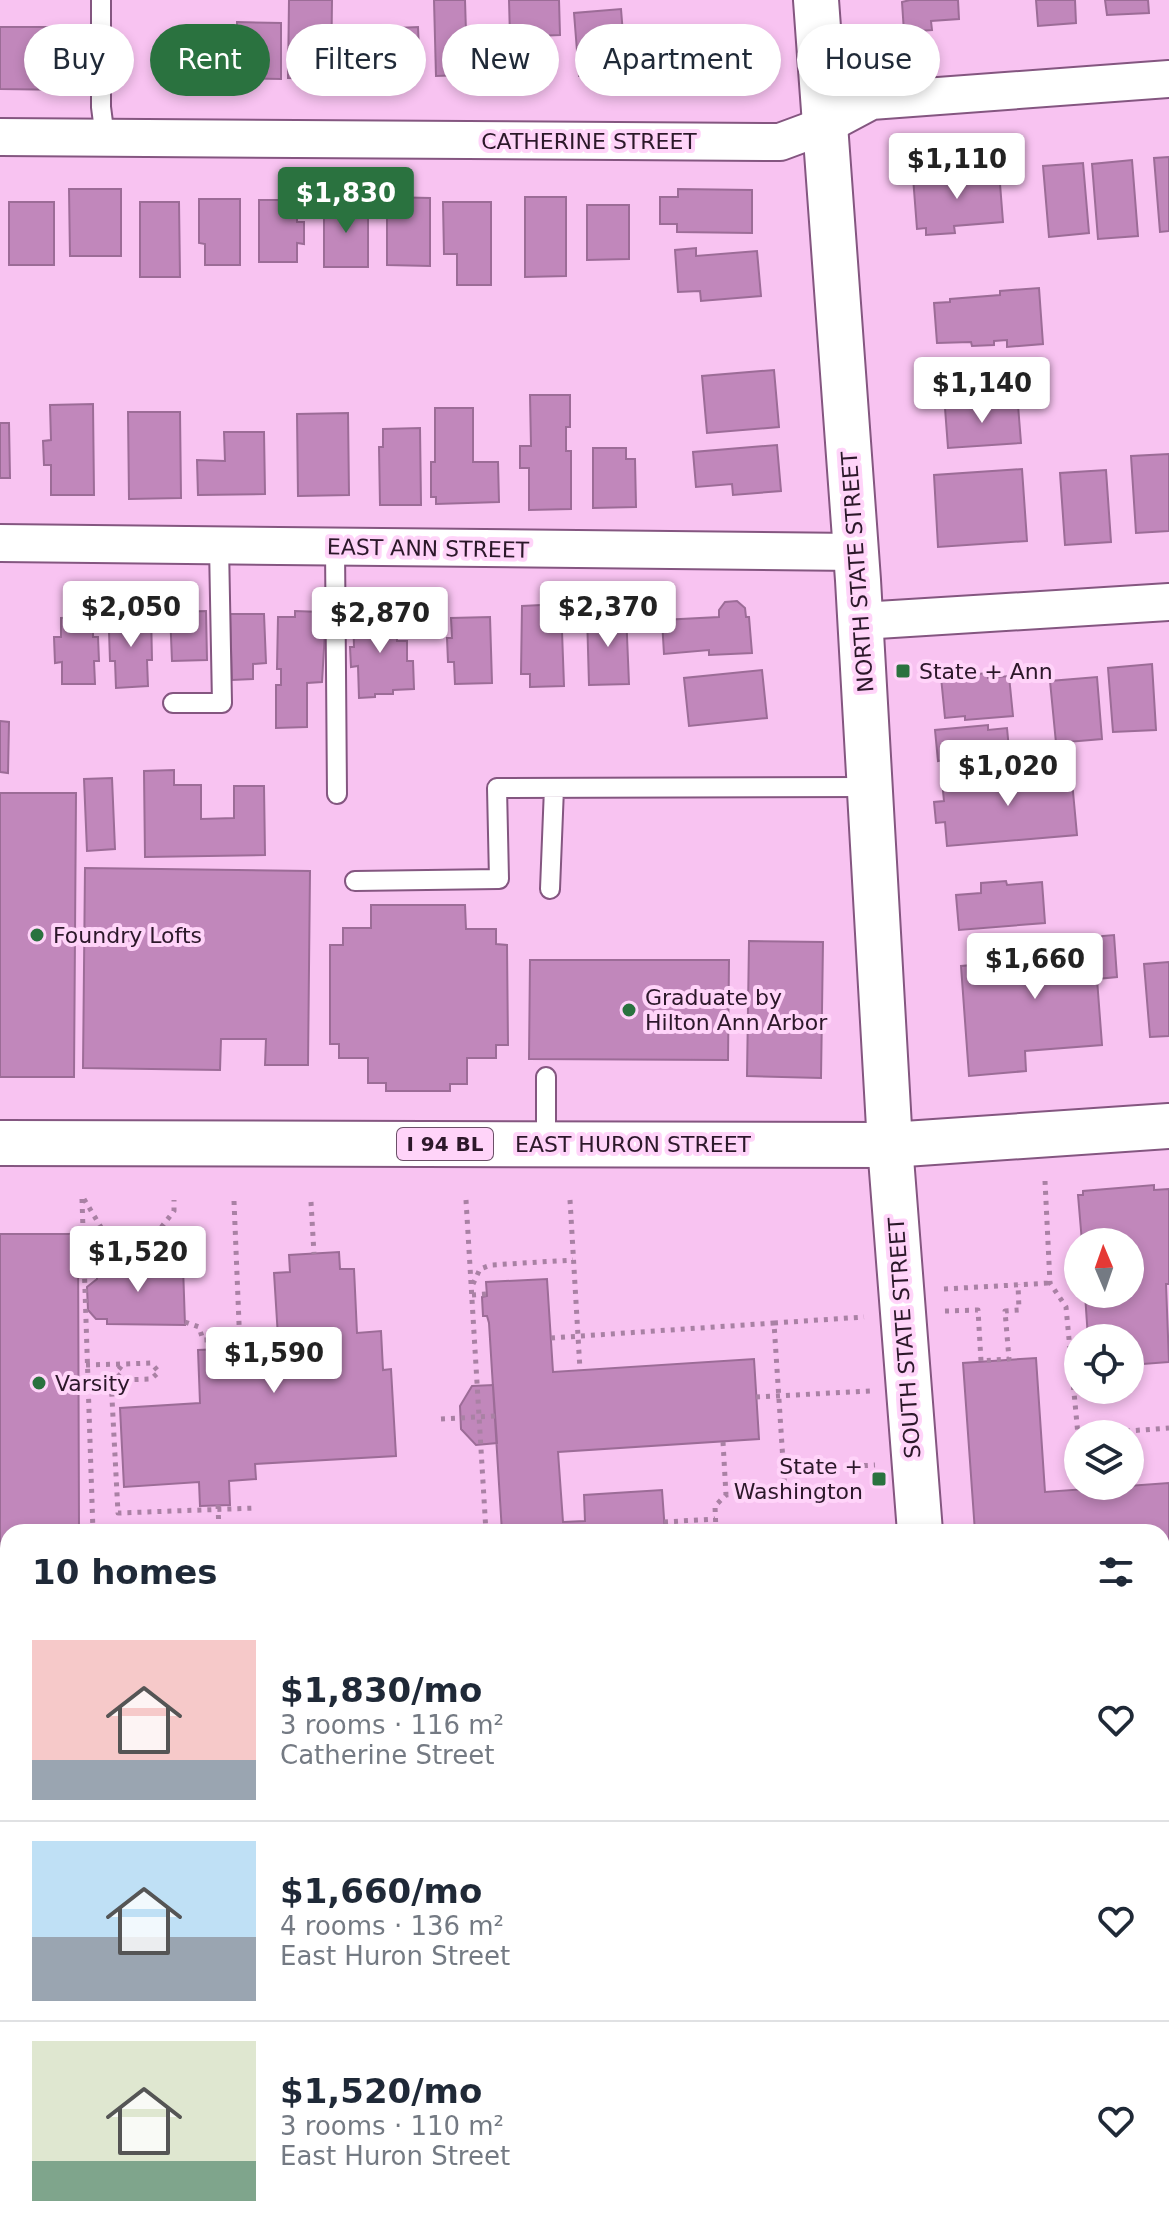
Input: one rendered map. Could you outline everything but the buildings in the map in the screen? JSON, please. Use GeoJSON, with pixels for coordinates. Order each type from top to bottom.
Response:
{"type":"FeatureCollection","features":[{"type":"Feature","properties":{"kind":"main road","name":"NORTH STATE STREET"},"geometry":{"type":"LineString","coordinates":[[816,0],[861,621],[890,1145]]}},
{"type":"Feature","properties":{"kind":"main road","name":"EAST HURON STREET"},"geometry":{"type":"LineString","coordinates":[[0,1143],[890,1145],[1169,1126]]}},
{"type":"Feature","properties":{"kind":"main road","name":"SOUTH STATE STREET"},"geometry":{"type":"LineString","coordinates":[[890,1145],[919,1524]]}},
{"type":"Feature","properties":{"kind":"street","name":"CATHERINE STREET"},"geometry":{"type":"LineString","coordinates":[[0,137],[780,142],[826,125],[871,101],[1169,79]]}},
{"type":"Feature","properties":{"kind":"street","name":"EAST ANN STREET"},"geometry":{"type":"LineString","coordinates":[[0,543],[856,552]]}},
{"type":"Feature","properties":{"kind":"street"},"geometry":{"type":"LineString","coordinates":[[861,621],[1169,602]]}},
{"type":"Feature","properties":{"kind":"lane"},"geometry":{"type":"LineString","coordinates":[[101,0],[101,107],[105,138]]}},
{"type":"Feature","properties":{"kind":"lane"},"geometry":{"type":"LineString","coordinates":[[173,703],[222,703],[219,546]]}},
{"type":"Feature","properties":{"kind":"lane"},"geometry":{"type":"LineString","coordinates":[[335,547],[337,794]]}},
{"type":"Feature","properties":{"kind":"lane"},"geometry":{"type":"LineString","coordinates":[[355,881],[499,879],[497,788],[870,787]]}},
{"type":"Feature","properties":{"kind":"lane"},"geometry":{"type":"LineString","coordinates":[[550,889],[554,788]]}},
{"type":"Feature","properties":{"kind":"lane"},"geometry":{"type":"LineString","coordinates":[[546,1077],[546,1145]]}},
{"type":"Feature","properties":{"kind":"path"},"geometry":{"type":"LineString","coordinates":[[1045,1181],[1050,1283],[1066,1307],[1077,1420]]}},
{"type":"Feature","properties":{"kind":"path"},"geometry":{"type":"LineString","coordinates":[[93,1524],[83,1199],[113,1247],[146,1247]]}},
{"type":"Feature","properties":{"kind":"path"},"geometry":{"type":"LineString","coordinates":[[146,1262],[146,1247],[174,1211],[174,1200]]}},
{"type":"Feature","properties":{"kind":"path"},"geometry":{"type":"LineString","coordinates":[[466,1200],[486,1524]]}},
{"type":"Feature","properties":{"kind":"path"},"geometry":{"type":"LineString","coordinates":[[570,1200],[580,1370]]}},
{"type":"Feature","properties":{"kind":"path"},"geometry":{"type":"LineString","coordinates":[[234,1201],[241,1372]]}},
{"type":"Feature","properties":{"kind":"path"},"geometry":{"type":"LineString","coordinates":[[311,1202],[314,1254]]}},
{"type":"Feature","properties":{"kind":"path"},"geometry":{"type":"LineString","coordinates":[[105,1234],[106,1266]]}},
{"type":"Feature","properties":{"kind":"path"},"geometry":{"type":"LineString","coordinates":[[472,1292],[476,1275],[485,1266],[573,1260]]}},
{"type":"Feature","properties":{"kind":"path"},"geometry":{"type":"LineString","coordinates":[[944,1289],[1050,1283]]}},
{"type":"Feature","properties":{"kind":"path"},"geometry":{"type":"LineString","coordinates":[[945,1311],[978,1310],[981,1361],[1009,1359],[1005,1311],[1019,1310],[1018,1284]]}},
{"type":"Feature","properties":{"kind":"path"},"geometry":{"type":"LineString","coordinates":[[472,1292],[487,1294]]}},
{"type":"Feature","properties":{"kind":"path"},"geometry":{"type":"LineString","coordinates":[[551,1338],[864,1317]]}},
{"type":"Feature","properties":{"kind":"path"},"geometry":{"type":"LineString","coordinates":[[185,1322],[199,1327],[203,1340],[239,1338]]}},
{"type":"Feature","properties":{"kind":"path"},"geometry":{"type":"LineString","coordinates":[[715,1524],[715,1506],[726,1495],[785,1492],[774,1323]]}},
{"type":"Feature","properties":{"kind":"path"},"geometry":{"type":"LineString","coordinates":[[239,1353],[254,1352]]}},
{"type":"Feature","properties":{"kind":"path"},"geometry":{"type":"LineString","coordinates":[[86,1365],[151,1363],[159,1372],[151,1379],[123,1380],[117,1374]]}},
{"type":"Feature","properties":{"kind":"path"},"geometry":{"type":"LineString","coordinates":[[123,1364],[111,1379],[118,1513],[257,1508]]}},
{"type":"Feature","properties":{"kind":"path"},"geometry":{"type":"LineString","coordinates":[[756,1397],[870,1391]]}},
{"type":"Feature","properties":{"kind":"path"},"geometry":{"type":"LineString","coordinates":[[441,1419],[495,1416]]}},
{"type":"Feature","properties":{"kind":"path"},"geometry":{"type":"LineString","coordinates":[[1144,1430],[1169,1428]]}},
{"type":"Feature","properties":{"kind":"path"},"geometry":{"type":"LineString","coordinates":[[723,1442],[726,1495]]}},
{"type":"Feature","properties":{"kind":"path"},"geometry":{"type":"LineString","coordinates":[[784,1470],[875,1465]]}},
{"type":"Feature","properties":{"kind":"path"},"geometry":{"type":"LineString","coordinates":[[218,1508],[219,1524]]}},
{"type":"Feature","properties":{"kind":"path"},"geometry":{"type":"LineString","coordinates":[[664,1522],[715,1519]]}},
{"type":"Feature","properties":{"kind":"place","name":"State + Ann"},"geometry":{"type":"Point","coordinates":[903,671]}},
{"type":"Feature","properties":{"kind":"place","name":"Foundry Lofts"},"geometry":{"type":"Point","coordinates":[37,935]}},
{"type":"Feature","properties":{"kind":"place","name":"Graduate by Hilton Ann Arbor"},"geometry":{"type":"Point","coordinates":[629,1010]}},
{"type":"Feature","properties":{"kind":"place","name":"Varsity"},"geometry":{"type":"Point","coordinates":[39,1383]}},
{"type":"Feature","properties":{"kind":"place","name":"State + Washington"},"geometry":{"type":"Point","coordinates":[879,1479]}}]}
